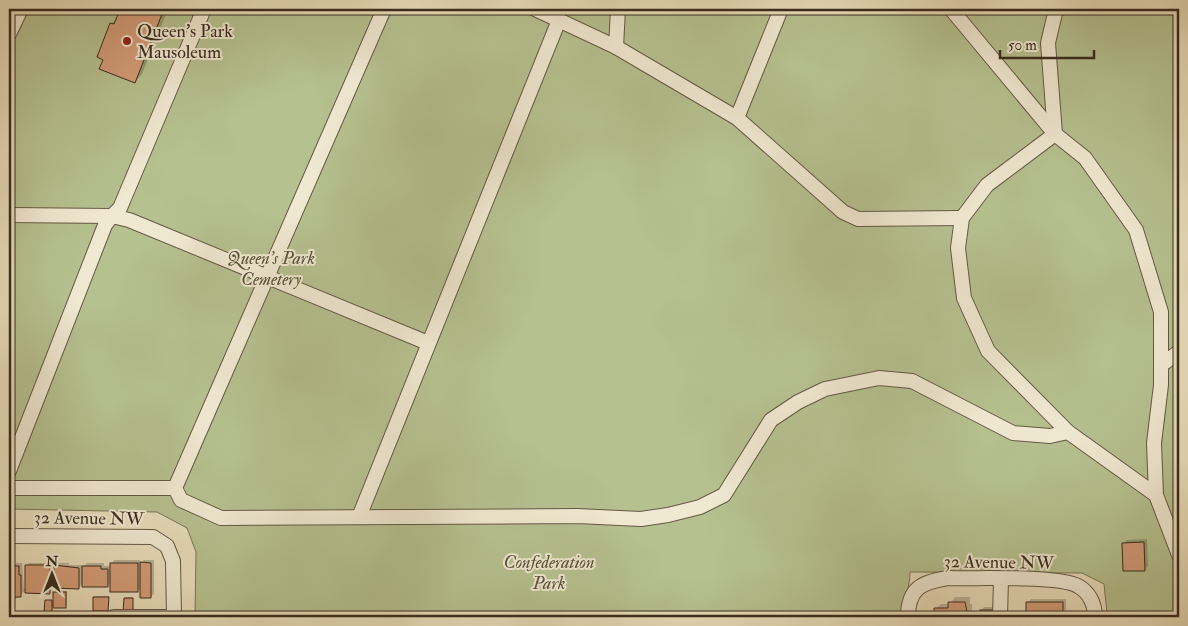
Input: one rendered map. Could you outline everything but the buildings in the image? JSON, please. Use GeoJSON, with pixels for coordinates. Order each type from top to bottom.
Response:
{"type":"FeatureCollection","features":[{"type":"Feature","properties":{"kind":"street"},"geometry":{"type":"LineString","coordinates":[[9,34],[21,9]]}},
{"type":"Feature","properties":{"kind":"street"},"geometry":{"type":"LineString","coordinates":[[9,471],[104,225],[120,208],[204,9]]}},
{"type":"Feature","properties":{"kind":"street"},"geometry":{"type":"LineString","coordinates":[[175,488],[268,279],[384,9]]}},
{"type":"Feature","properties":{"kind":"street"},"geometry":{"type":"LineString","coordinates":[[535,9],[616,47],[737,118],[843,212],[858,219],[962,218]]}},
{"type":"Feature","properties":{"kind":"street"},"geometry":{"type":"LineString","coordinates":[[616,47],[618,9]]}},
{"type":"Feature","properties":{"kind":"street"},"geometry":{"type":"LineString","coordinates":[[737,118],[781,9]]}},
{"type":"Feature","properties":{"kind":"street"},"geometry":{"type":"LineString","coordinates":[[951,9],[1055,134],[1085,158],[1136,230],[1161,312],[1161,385],[1154,443],[1156,495],[1179,555]]}},
{"type":"Feature","properties":{"kind":"street"},"geometry":{"type":"LineString","coordinates":[[1055,134],[1048,44],[1056,9]]}},
{"type":"Feature","properties":{"kind":"street"},"geometry":{"type":"LineString","coordinates":[[359,517],[559,20]]}},
{"type":"Feature","properties":{"kind":"street"},"geometry":{"type":"LineString","coordinates":[[1055,134],[987,185],[962,218],[958,248],[964,298],[988,351],[1068,432],[1156,495]]}},
{"type":"Feature","properties":{"kind":"street"},"geometry":{"type":"LineString","coordinates":[[9,215],[112,216],[129,220],[268,279],[428,343]]}},
{"type":"Feature","properties":{"kind":"street"},"geometry":{"type":"LineString","coordinates":[[1161,365],[1179,352]]}},
{"type":"Feature","properties":{"kind":"street"},"geometry":{"type":"LineString","coordinates":[[175,488],[181,500],[221,518],[577,516],[641,519],[700,507],[724,495],[771,420],[798,402],[825,389],[879,378],[912,381],[1013,433],[1050,436],[1068,432]]}},
{"type":"Feature","properties":{"kind":"street"},"geometry":{"type":"LineString","coordinates":[[9,488],[175,488]]}},
{"type":"Feature","properties":{"kind":"street","name":"32 Avenue NW"},"geometry":{"type":"LineString","coordinates":[[9,536],[130,536],[153,538],[167,546],[173,560],[174,617]]}},
{"type":"Feature","properties":{"kind":"street","name":"32 Avenue NW"},"geometry":{"type":"LineString","coordinates":[[908,617],[910,598],[921,585],[948,578],[1056,580],[1077,585],[1090,596],[1096,617]]}},
{"type":"Feature","properties":{"kind":"street"},"geometry":{"type":"LineString","coordinates":[[1000,579],[1000,617]]}},
{"type":"Feature","properties":{"kind":"street"},"geometry":{"type":"LineString","coordinates":[[114,617],[174,617]]}},
{"type":"Feature","properties":{"kind":"green space","name":"Queen's Park Cemetery"},"geometry":{"type":"Polygon","coordinates":[[[9,9],[1179,9],[1179,613],[1107,613],[1104,584],[1082,573],[910,572],[908,588],[900,616],[195,617],[196,552],[187,528],[157,512],[9,509],[9,9]]]}},
{"type":"Feature","properties":{"kind":"place","name":"Queen's Park Mausoleum"},"geometry":{"type":"Point","coordinates":[127,41]}},
{"type":"Feature","properties":{"kind":"park label","name":"Confederation Park"},"geometry":{"type":"Point","coordinates":[549,572]}}]}
